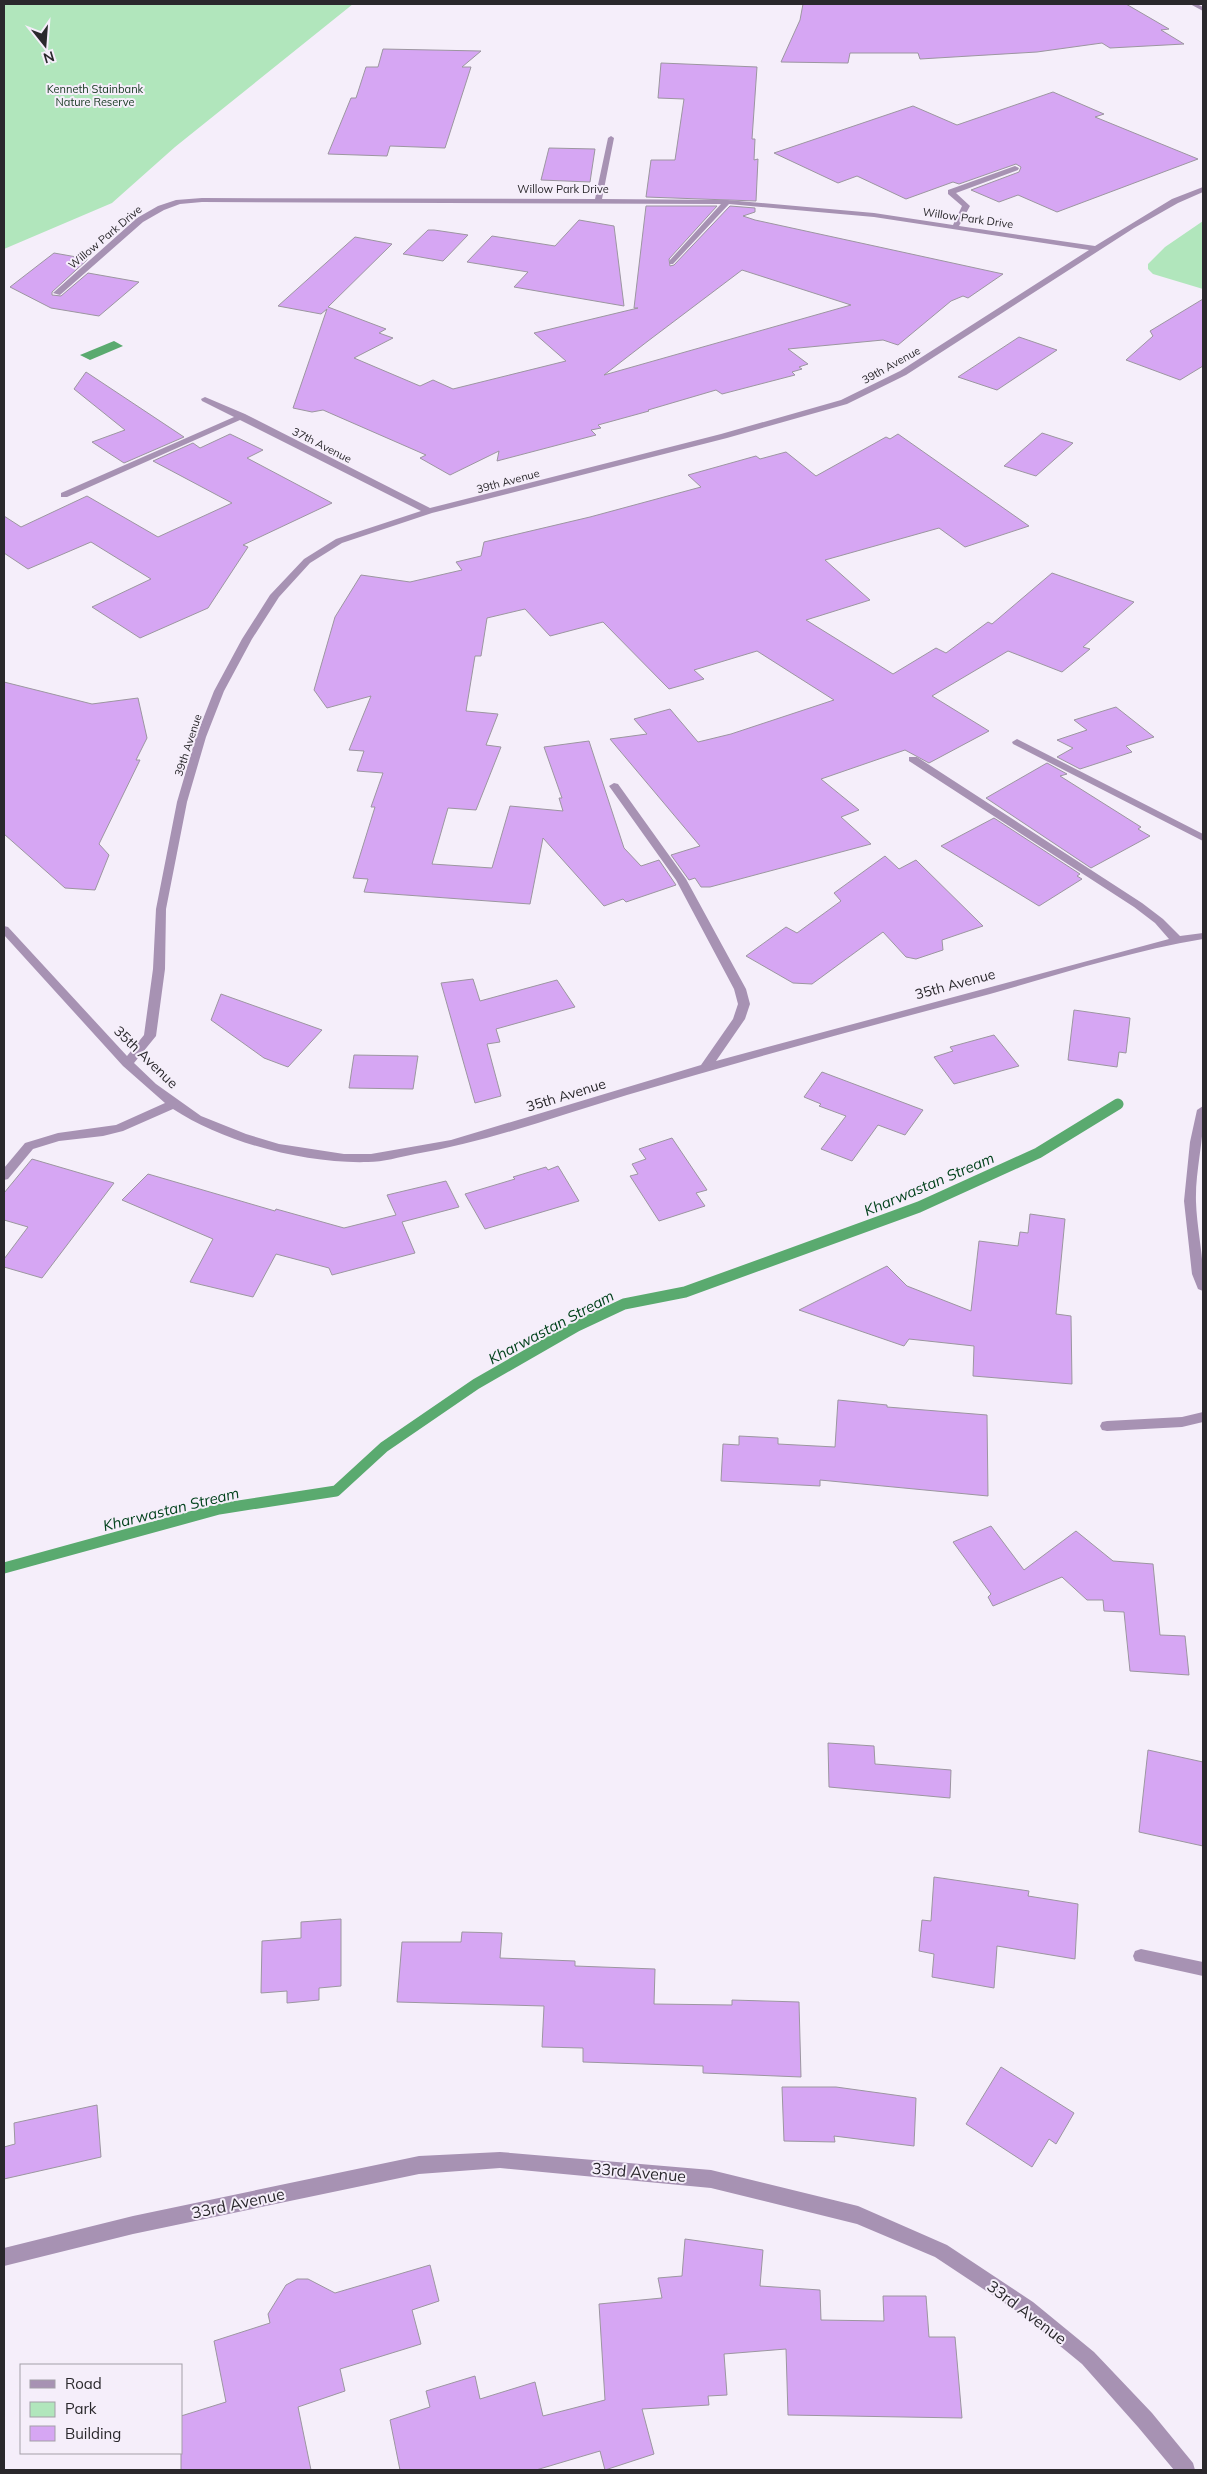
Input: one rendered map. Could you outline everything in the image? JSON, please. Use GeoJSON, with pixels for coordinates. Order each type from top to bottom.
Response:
{"type":"FeatureCollection","features":[{"type":"Feature","properties":{"kind":"street"},"geometry":{"type":"LineString","coordinates":[[1193,4],[1203,9]]}},
{"type":"Feature","properties":{"kind":"street"},"geometry":{"type":"LineString","coordinates":[[598,201],[611,138]]}},
{"type":"Feature","properties":{"kind":"street"},"geometry":{"type":"LineString","coordinates":[[955,227],[966,206],[951,192],[1015,168]]}},
{"type":"Feature","properties":{"kind":"street","name":"39th Avenue"},"geometry":{"type":"LineString","coordinates":[[127,1063],[150,1036],[159,969],[162,909],[180,811],[201,737],[219,691],[275,595],[307,561],[339,541],[429,511],[724,436],[844,402],[903,373],[1131,226],[1175,201],[1203,189]]}},
{"type":"Feature","properties":{"kind":"street","name":"Willow Park Drive"},"geometry":{"type":"LineString","coordinates":[[56,293],[140,220],[161,208],[179,202],[247,199],[727,202],[874,215],[1098,249]]}},
{"type":"Feature","properties":{"kind":"street"},"geometry":{"type":"LineString","coordinates":[[673,262],[727,202]]}},
{"type":"Feature","properties":{"kind":"street","name":"37th Avenue"},"geometry":{"type":"LineString","coordinates":[[205,400],[242,416],[429,511]]}},
{"type":"Feature","properties":{"kind":"street"},"geometry":{"type":"LineString","coordinates":[[64,495],[242,416]]}},
{"type":"Feature","properties":{"kind":"street"},"geometry":{"type":"LineString","coordinates":[[1017,742],[1203,838]]}},
{"type":"Feature","properties":{"kind":"street"},"geometry":{"type":"LineString","coordinates":[[913,759],[1138,905],[1159,921],[1177,940]]}},
{"type":"Feature","properties":{"kind":"street"},"geometry":{"type":"LineString","coordinates":[[614,786],[681,878],[740,989],[744,1004],[739,1019],[705,1068]]}},
{"type":"Feature","properties":{"kind":"street","name":"35th Avenue"},"geometry":{"type":"LineString","coordinates":[[4,929],[127,1063],[152,1087],[197,1119],[242,1138],[279,1148],[335,1157],[371,1158],[451,1144],[705,1068],[1177,940],[1203,936]]}},
{"type":"Feature","properties":{"kind":"street"},"geometry":{"type":"LineString","coordinates":[[4,1176],[29,1146],[58,1137],[103,1132],[119,1128],[174,1104]]}},
{"type":"Feature","properties":{"kind":"street"},"geometry":{"type":"LineString","coordinates":[[1203,1110],[1196,1142],[1190,1200],[1198,1274],[1203,1286]]}},
{"type":"Feature","properties":{"kind":"street"},"geometry":{"type":"LineString","coordinates":[[1107,1426],[1143,1426],[1182,1422],[1203,1417]]}},
{"type":"Feature","properties":{"kind":"street"},"geometry":{"type":"LineString","coordinates":[[1141,1956],[1203,1969]]}},
{"type":"Feature","properties":{"kind":"street","name":"33rd Avenue"},"geometry":{"type":"LineString","coordinates":[[4,2257],[142,2223],[418,2165],[500,2160],[711,2179],[858,2214],[941,2251],[1027,2308],[1088,2358],[1145,2420],[1186,2470]]}},
{"type":"Feature","properties":{"kind":"green space","name":"Kenneth Stainbank Nature Reserve"},"geometry":{"type":"Polygon","coordinates":[[[4,4],[353,4],[175,147],[112,203],[4,249],[4,4]]]}},
{"type":"Feature","properties":{"kind":"green space"},"geometry":{"type":"Polygon","coordinates":[[[1203,221],[1203,289],[1153,274],[1148,269],[1148,264],[1165,247],[1203,221]]]}},
{"type":"Feature","properties":{"kind":"shaded area"},"geometry":{"type":"Polygon","coordinates":[[[114,341],[123,346],[90,360],[80,355],[114,341]]]}},
{"type":"Feature","properties":{"kind":"building"},"geometry":{"type":"Polygon","coordinates":[[[803,4],[1126,4],[1169,29],[1161,30],[1184,44],[1110,48],[1102,43],[1037,52],[920,59],[918,53],[850,53],[848,63],[781,62],[800,20],[803,4]]]}},
{"type":"Feature","properties":{"kind":"building"},"geometry":{"type":"Polygon","coordinates":[[[383,49],[481,51],[462,67],[471,67],[445,148],[390,146],[387,156],[328,154],[351,98],[356,98],[366,67],[378,67],[383,49]]]}},
{"type":"Feature","properties":{"kind":"building"},"geometry":{"type":"Polygon","coordinates":[[[661,63],[757,67],[752,139],[755,139],[754,160],[758,159],[756,201],[646,197],[651,160],[675,160],[684,99],[658,98],[661,63]]]}},
{"type":"Feature","properties":{"kind":"building"},"geometry":{"type":"Polygon","coordinates":[[[1053,92],[1104,114],[1095,117],[1198,159],[1057,212],[1018,195],[999,202],[971,190],[1019,172],[1021,167],[1016,164],[959,184],[953,182],[906,199],[857,176],[838,183],[774,153],[913,106],[957,125],[1053,92]]]}},
{"type":"Feature","properties":{"kind":"building"},"geometry":{"type":"Polygon","coordinates":[[[549,148],[595,149],[590,182],[541,180],[549,148]]]}},
{"type":"Feature","properties":{"kind":"building"},"geometry":{"type":"Polygon","coordinates":[[[646,206],[717,206],[669,259],[670,266],[674,265],[730,206],[755,208],[755,212],[743,216],[755,220],[1003,274],[968,298],[963,296],[951,301],[898,345],[883,340],[788,349],[808,364],[799,367],[802,369],[792,372],[795,375],[722,394],[716,390],[598,425],[601,428],[591,430],[596,435],[497,461],[499,451],[450,475],[420,458],[426,455],[323,410],[312,412],[293,408],[327,309],[321,314],[278,306],[355,237],[392,244],[328,307],[386,329],[379,333],[393,338],[354,358],[420,386],[433,380],[453,389],[566,361],[534,333],[638,308],[634,308],[646,206]],[[742,270],[604,375],[851,305],[742,270]]]}},
{"type":"Feature","properties":{"kind":"building"},"geometry":{"type":"Polygon","coordinates":[[[579,220],[614,226],[624,306],[514,287],[528,272],[467,262],[492,236],[555,246],[579,220]]]}},
{"type":"Feature","properties":{"kind":"building"},"geometry":{"type":"Polygon","coordinates":[[[428,230],[468,235],[443,261],[403,254],[428,230]]]}},
{"type":"Feature","properties":{"kind":"building"},"geometry":{"type":"Polygon","coordinates":[[[54,253],[88,259],[52,292],[52,295],[61,296],[88,273],[139,282],[99,316],[51,308],[10,287],[54,253]]]}},
{"type":"Feature","properties":{"kind":"building"},"geometry":{"type":"Polygon","coordinates":[[[1203,299],[1203,366],[1180,380],[1126,360],[1153,336],[1150,331],[1203,299]]]}},
{"type":"Feature","properties":{"kind":"building"},"geometry":{"type":"Polygon","coordinates":[[[1019,337],[1057,350],[997,390],[958,377],[1019,337]]]}},
{"type":"Feature","properties":{"kind":"building"},"geometry":{"type":"Polygon","coordinates":[[[86,372],[184,437],[124,463],[92,442],[125,430],[74,389],[86,372]]]}},
{"type":"Feature","properties":{"kind":"building"},"geometry":{"type":"Polygon","coordinates":[[[1042,433],[1073,443],[1036,476],[1004,466],[1042,433]]]}},
{"type":"Feature","properties":{"kind":"building"},"geometry":{"type":"Polygon","coordinates":[[[230,434],[263,450],[247,458],[332,503],[243,545],[248,547],[208,608],[140,638],[92,607],[151,579],[91,542],[28,569],[4,553],[4,516],[21,527],[87,496],[158,537],[232,503],[153,461],[193,443],[200,448],[230,434]]]}},
{"type":"Feature","properties":{"kind":"building"},"geometry":{"type":"Polygon","coordinates":[[[898,434],[1029,526],[965,547],[939,528],[825,560],[870,600],[806,620],[893,674],[936,648],[946,653],[988,622],[992,624],[1052,573],[1134,602],[1083,647],[1090,649],[1062,672],[1008,651],[932,696],[989,731],[929,763],[905,750],[821,779],[859,810],[841,817],[871,844],[710,887],[701,887],[695,878],[689,880],[671,855],[700,846],[610,739],[647,734],[634,719],[670,709],[698,742],[731,734],[834,700],[757,651],[694,670],[704,679],[669,689],[603,622],[550,636],[525,609],[487,618],[481,656],[475,656],[466,711],[498,714],[486,745],[501,747],[476,810],[448,808],[432,864],[492,868],[510,806],[563,811],[559,798],[562,798],[544,747],[589,741],[624,848],[641,866],[659,860],[676,885],[626,902],[623,899],[604,906],[543,838],[530,904],[364,892],[368,879],[353,878],[375,807],[371,807],[383,773],[357,771],[364,751],[349,750],[371,696],[327,708],[314,690],[335,617],[361,575],[410,582],[462,570],[456,562],[481,556],[484,542],[590,517],[701,487],[688,475],[756,456],[760,459],[786,452],[816,476],[886,437],[890,439],[898,434]]]}},
{"type":"Feature","properties":{"kind":"building"},"geometry":{"type":"Polygon","coordinates":[[[4,682],[92,704],[138,698],[147,738],[136,760],[140,760],[99,844],[109,855],[95,890],[65,888],[4,834],[4,682]]]}},
{"type":"Feature","properties":{"kind":"building"},"geometry":{"type":"Polygon","coordinates":[[[1116,707],[1154,737],[1126,746],[1132,752],[1080,769],[1057,757],[1073,748],[1057,740],[1087,730],[1074,720],[1116,707]]]}},
{"type":"Feature","properties":{"kind":"building"},"geometry":{"type":"Polygon","coordinates":[[[1047,763],[1067,774],[1060,776],[1141,827],[1138,829],[1150,836],[1091,868],[986,798],[1047,763]]]}},
{"type":"Feature","properties":{"kind":"building"},"geometry":{"type":"Polygon","coordinates":[[[994,818],[1080,874],[1077,876],[1082,879],[1039,906],[941,846],[994,818]]]}},
{"type":"Feature","properties":{"kind":"building"},"geometry":{"type":"Polygon","coordinates":[[[885,856],[899,869],[916,860],[983,926],[942,940],[943,950],[916,959],[906,957],[883,932],[812,984],[793,983],[746,956],[786,927],[797,933],[841,901],[834,893],[885,856]]]}},
{"type":"Feature","properties":{"kind":"building"},"geometry":{"type":"Polygon","coordinates":[[[473,979],[480,1001],[557,980],[575,1007],[496,1029],[500,1042],[487,1044],[501,1096],[475,1103],[441,983],[473,979]]]}},
{"type":"Feature","properties":{"kind":"building"},"geometry":{"type":"Polygon","coordinates":[[[221,994],[322,1030],[288,1067],[264,1058],[211,1020],[221,994]]]}},
{"type":"Feature","properties":{"kind":"building"},"geometry":{"type":"Polygon","coordinates":[[[1074,1010],[1130,1018],[1126,1053],[1119,1052],[1117,1067],[1068,1060],[1074,1010]]]}},
{"type":"Feature","properties":{"kind":"building"},"geometry":{"type":"Polygon","coordinates":[[[994,1035],[1019,1066],[954,1084],[934,1057],[953,1051],[950,1047],[994,1035]]]}},
{"type":"Feature","properties":{"kind":"building"},"geometry":{"type":"Polygon","coordinates":[[[354,1055],[418,1056],[413,1089],[349,1088],[354,1055]]]}},
{"type":"Feature","properties":{"kind":"building"},"geometry":{"type":"Polygon","coordinates":[[[822,1072],[923,1110],[905,1135],[878,1125],[852,1161],[821,1149],[846,1116],[819,1106],[821,1104],[804,1097],[822,1072]]]}},
{"type":"Feature","properties":{"kind":"building"},"geometry":{"type":"Polygon","coordinates":[[[672,1138],[707,1190],[696,1193],[705,1206],[659,1221],[630,1176],[638,1174],[632,1164],[646,1159],[639,1149],[672,1138]]]}},
{"type":"Feature","properties":{"kind":"building"},"geometry":{"type":"Polygon","coordinates":[[[32,1159],[114,1183],[42,1278],[4,1267],[4,1259],[28,1227],[4,1220],[4,1193],[32,1159]]]}},
{"type":"Feature","properties":{"kind":"building"},"geometry":{"type":"Polygon","coordinates":[[[558,1166],[579,1201],[485,1229],[465,1194],[515,1179],[513,1177],[546,1167],[548,1170],[558,1166]]]}},
{"type":"Feature","properties":{"kind":"building"},"geometry":{"type":"Polygon","coordinates":[[[148,1174],[275,1211],[276,1209],[344,1228],[396,1215],[387,1195],[446,1181],[459,1207],[402,1222],[415,1253],[332,1275],[329,1268],[276,1254],[253,1297],[190,1282],[213,1239],[122,1200],[148,1174]]]}},
{"type":"Feature","properties":{"kind":"building"},"geometry":{"type":"Polygon","coordinates":[[[1030,1214],[1065,1219],[1056,1314],[1071,1316],[1072,1384],[973,1376],[974,1346],[909,1339],[904,1346],[799,1310],[887,1266],[907,1286],[971,1311],[979,1241],[1018,1246],[1020,1232],[1028,1233],[1030,1214]]]}},
{"type":"Feature","properties":{"kind":"building"},"geometry":{"type":"Polygon","coordinates":[[[838,1400],[887,1405],[887,1407],[987,1415],[988,1496],[820,1480],[820,1486],[721,1481],[723,1444],[739,1445],[739,1436],[778,1438],[778,1444],[835,1447],[838,1400]]]}},
{"type":"Feature","properties":{"kind":"building"},"geometry":{"type":"Polygon","coordinates":[[[991,1526],[1024,1570],[1076,1531],[1113,1561],[1153,1564],[1160,1635],[1185,1636],[1189,1675],[1130,1671],[1124,1612],[1104,1611],[1103,1600],[1087,1600],[1062,1577],[993,1606],[988,1597],[991,1594],[953,1542],[991,1526]]]}},
{"type":"Feature","properties":{"kind":"building"},"geometry":{"type":"Polygon","coordinates":[[[828,1743],[874,1746],[875,1764],[951,1770],[950,1798],[829,1787],[828,1743]]]}},
{"type":"Feature","properties":{"kind":"building"},"geometry":{"type":"Polygon","coordinates":[[[1148,1750],[1203,1762],[1203,1846],[1139,1832],[1148,1750]]]}},
{"type":"Feature","properties":{"kind":"building"},"geometry":{"type":"Polygon","coordinates":[[[934,1877],[1029,1891],[1028,1896],[1078,1904],[1075,1959],[997,1946],[994,1988],[932,1977],[934,1954],[919,1951],[922,1920],[931,1921],[934,1877]]]}},
{"type":"Feature","properties":{"kind":"building"},"geometry":{"type":"Polygon","coordinates":[[[341,1919],[341,1986],[319,1988],[319,2000],[287,2003],[287,1991],[261,1993],[262,1941],[301,1938],[301,1922],[341,1919]]]}},
{"type":"Feature","properties":{"kind":"building"},"geometry":{"type":"Polygon","coordinates":[[[462,1932],[502,1933],[500,1958],[575,1961],[575,1966],[655,1969],[654,2004],[732,2005],[732,2000],[799,2002],[801,2077],[703,2073],[703,2066],[583,2062],[583,2048],[542,2047],[544,2006],[397,2002],[402,1942],[461,1942],[462,1932]]]}},
{"type":"Feature","properties":{"kind":"building"},"geometry":{"type":"Polygon","coordinates":[[[1001,2067],[1074,2113],[1056,2144],[1049,2139],[1032,2167],[966,2124],[1001,2067]]]}},
{"type":"Feature","properties":{"kind":"building"},"geometry":{"type":"Polygon","coordinates":[[[782,2087],[836,2087],[916,2098],[914,2146],[834,2136],[835,2142],[784,2141],[782,2087]]]}},
{"type":"Feature","properties":{"kind":"building"},"geometry":{"type":"Polygon","coordinates":[[[97,2105],[101,2157],[4,2179],[4,2147],[15,2144],[14,2123],[97,2105]]]}},
{"type":"Feature","properties":{"kind":"building"},"geometry":{"type":"Polygon","coordinates":[[[685,2239],[763,2250],[760,2286],[820,2290],[821,2320],[884,2321],[883,2296],[926,2296],[929,2337],[955,2337],[962,2418],[788,2415],[786,2349],[724,2354],[727,2395],[708,2396],[709,2405],[642,2409],[654,2454],[605,2470],[600,2451],[536,2470],[400,2470],[390,2420],[430,2407],[426,2391],[475,2376],[480,2399],[535,2382],[543,2416],[605,2400],[599,2304],[662,2298],[658,2278],[682,2276],[685,2239]]]}},
{"type":"Feature","properties":{"kind":"building"},"geometry":{"type":"Polygon","coordinates":[[[430,2265],[439,2301],[412,2310],[421,2344],[340,2369],[345,2391],[298,2407],[311,2470],[181,2470],[182,2416],[226,2402],[214,2341],[270,2323],[268,2314],[286,2285],[297,2279],[308,2279],[335,2293],[430,2265]]]}},
{"type":"Feature","properties":{"kind":"waterway","name":"Kharwastan Stream"},"geometry":{"type":"LineString","coordinates":[[4,1568],[219,1509],[336,1491],[384,1447],[476,1384],[577,1326],[624,1304],[685,1292],[919,1207],[1038,1153],[1118,1104]]}}]}
